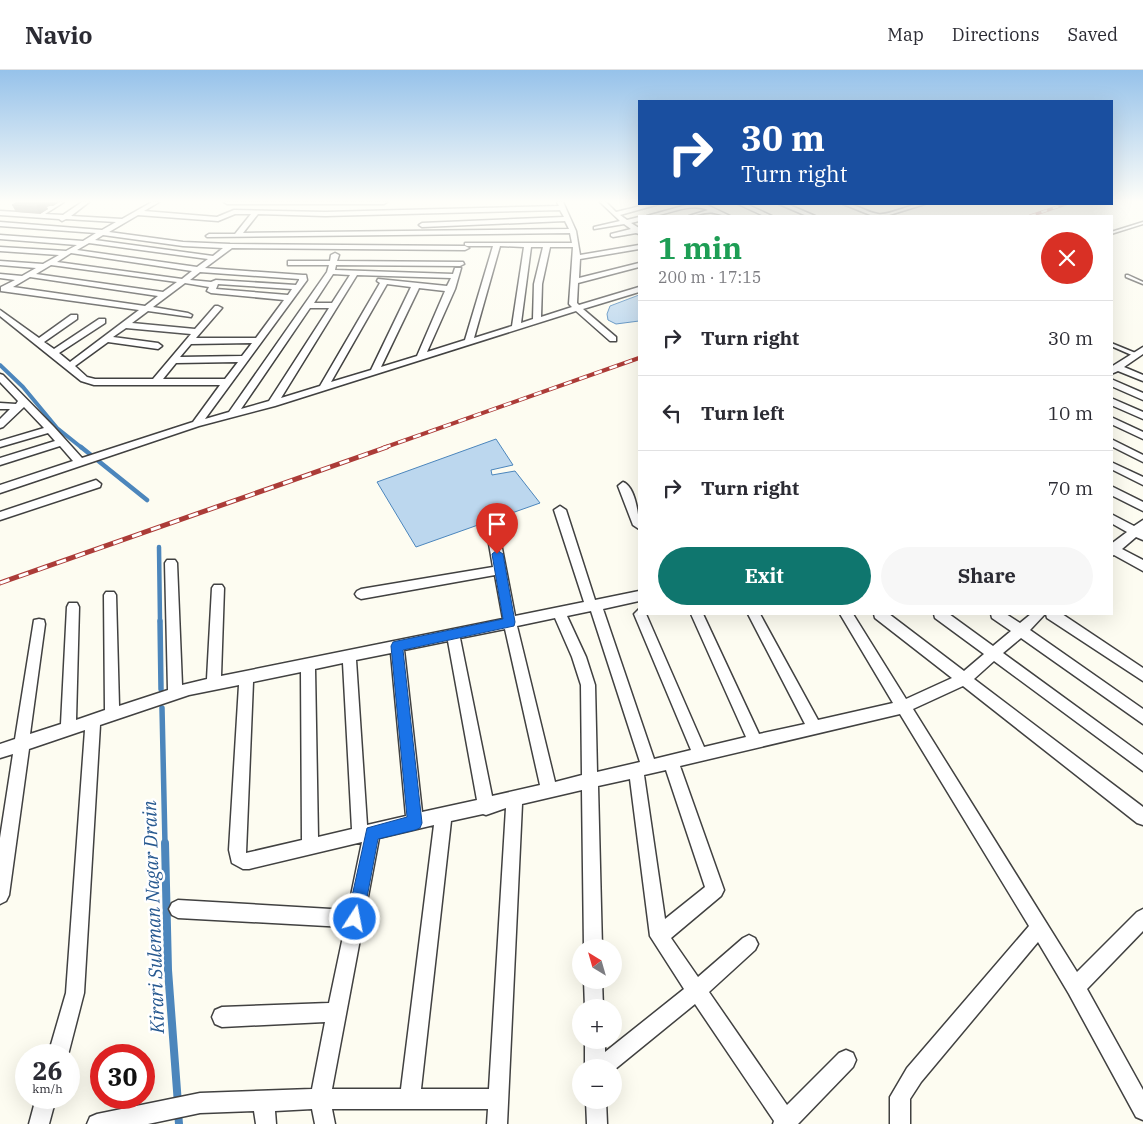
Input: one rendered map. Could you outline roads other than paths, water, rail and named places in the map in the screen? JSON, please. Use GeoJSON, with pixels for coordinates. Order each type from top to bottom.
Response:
{"type":"FeatureCollection","features":[{"type":"Feature","properties":{"kind":"street"},"geometry":{"type":"LineString","coordinates":[[50,251],[200,270],[303,277],[304,280],[196,424]]}},
{"type":"Feature","properties":{"kind":"street"},"geometry":{"type":"LineString","coordinates":[[172,251],[217,256],[298,254],[335,258],[460,264]]}},
{"type":"Feature","properties":{"kind":"street"},"geometry":{"type":"LineString","coordinates":[[70,366],[223,251]]}},
{"type":"Feature","properties":{"kind":"street"},"geometry":{"type":"LineString","coordinates":[[280,275],[300,251]]}},
{"type":"Feature","properties":{"kind":"street"},"geometry":{"type":"LineString","coordinates":[[232,415],[331,272],[337,251]]}},
{"type":"Feature","properties":{"kind":"street"},"geometry":{"type":"LineString","coordinates":[[290,263],[433,251]]}},
{"type":"Feature","properties":{"kind":"street"},"geometry":{"type":"LineString","coordinates":[[420,358],[456,276],[464,251]]}},
{"type":"Feature","properties":{"kind":"street"},"geometry":{"type":"LineString","coordinates":[[469,342],[495,251]]}},
{"type":"Feature","properties":{"kind":"street"},"geometry":{"type":"LineString","coordinates":[[516,328],[527,251]]}},
{"type":"Feature","properties":{"kind":"street"},"geometry":{"type":"LineString","coordinates":[[537,321],[538,284],[546,251]]}},
{"type":"Feature","properties":{"kind":"street"},"geometry":{"type":"LineString","coordinates":[[576,251],[573,300],[578,308],[613,339]]}},
{"type":"Feature","properties":{"kind":"street"},"geometry":{"type":"LineString","coordinates":[[576,258],[616,251]]}},
{"type":"Feature","properties":{"kind":"street"},"geometry":{"type":"LineString","coordinates":[[3,290],[68,252]]}},
{"type":"Feature","properties":{"kind":"street"},"geometry":{"type":"LineString","coordinates":[[0,263],[47,265],[182,282],[298,287]]}},
{"type":"Feature","properties":{"kind":"street"},"geometry":{"type":"LineString","coordinates":[[574,282],[638,265]]}},
{"type":"Feature","properties":{"kind":"street"},"geometry":{"type":"LineString","coordinates":[[227,271],[210,290],[290,298]]}},
{"type":"Feature","properties":{"kind":"street"},"geometry":{"type":"LineString","coordinates":[[331,272],[450,289]]}},
{"type":"Feature","properties":{"kind":"street"},"geometry":{"type":"LineString","coordinates":[[354,275],[456,276]]}},
{"type":"Feature","properties":{"kind":"street"},"geometry":{"type":"LineString","coordinates":[[272,404],[354,275]]}},
{"type":"Feature","properties":{"kind":"street"},"geometry":{"type":"LineString","coordinates":[[0,276],[26,276],[164,296]]}},
{"type":"Feature","properties":{"kind":"street"},"geometry":{"type":"LineString","coordinates":[[323,388],[385,281]]}},
{"type":"Feature","properties":{"kind":"street"},"geometry":{"type":"LineString","coordinates":[[374,372],[416,285]]}},
{"type":"Feature","properties":{"kind":"street"},"geometry":{"type":"LineString","coordinates":[[0,489],[196,424],[272,404],[638,289]]}},
{"type":"Feature","properties":{"kind":"street"},"geometry":{"type":"LineString","coordinates":[[3,290],[188,315]]}},
{"type":"Feature","properties":{"kind":"street"},"geometry":{"type":"LineString","coordinates":[[308,306],[334,305]]}},
{"type":"Feature","properties":{"kind":"street"},"geometry":{"type":"LineString","coordinates":[[156,383],[188,340],[218,308]]}},
{"type":"Feature","properties":{"kind":"street"},"geometry":{"type":"LineString","coordinates":[[0,312],[54,353],[84,379],[94,382],[228,382]]}},
{"type":"Feature","properties":{"kind":"street"},"geometry":{"type":"LineString","coordinates":[[39,342],[74,317]]}},
{"type":"Feature","properties":{"kind":"street"},"geometry":{"type":"LineString","coordinates":[[54,353],[102,321]]}},
{"type":"Feature","properties":{"kind":"street"},"geometry":{"type":"LineString","coordinates":[[125,325],[196,332]]}},
{"type":"Feature","properties":{"kind":"street"},"geometry":{"type":"LineString","coordinates":[[106,339],[158,346]]}},
{"type":"Feature","properties":{"kind":"street"},"geometry":{"type":"LineString","coordinates":[[188,340],[259,340]]}},
{"type":"Feature","properties":{"kind":"street"},"geometry":{"type":"LineString","coordinates":[[1114,369],[1141,354]]}},
{"type":"Feature","properties":{"kind":"street"},"geometry":{"type":"LineString","coordinates":[[173,360],[244,359]]}},
{"type":"Feature","properties":{"kind":"street"},"geometry":{"type":"LineString","coordinates":[[1114,369],[1143,378]]}},
{"type":"Feature","properties":{"kind":"street"},"geometry":{"type":"LineString","coordinates":[[1,380],[21,404],[84,462]]}},
{"type":"Feature","properties":{"kind":"street"},"geometry":{"type":"LineString","coordinates":[[1113,383],[1143,397]]}},
{"type":"Feature","properties":{"kind":"street"},"geometry":{"type":"LineString","coordinates":[[1113,402],[1143,416]]}},
{"type":"Feature","properties":{"kind":"street"},"geometry":{"type":"LineString","coordinates":[[0,406],[21,404]]}},
{"type":"Feature","properties":{"kind":"street"},"geometry":{"type":"LineString","coordinates":[[0,425],[21,404]]}},
{"type":"Feature","properties":{"kind":"street"},"geometry":{"type":"LineString","coordinates":[[1113,421],[1143,436]]}},
{"type":"Feature","properties":{"kind":"street"},"geometry":{"type":"LineString","coordinates":[[0,444],[51,430]]}},
{"type":"Feature","properties":{"kind":"street"},"geometry":{"type":"LineString","coordinates":[[0,462],[62,442]]}},
{"type":"Feature","properties":{"kind":"street"},"geometry":{"type":"LineString","coordinates":[[1113,443],[1143,459]]}},
{"type":"Feature","properties":{"kind":"street"},"geometry":{"type":"LineString","coordinates":[[1113,465],[1143,481]]}},
{"type":"Feature","properties":{"kind":"street"},"geometry":{"type":"LineString","coordinates":[[0,516],[96,484]]}},
{"type":"Feature","properties":{"kind":"street"},"geometry":{"type":"LineString","coordinates":[[623,486],[638,523]]}},
{"type":"Feature","properties":{"kind":"street"},"geometry":{"type":"LineString","coordinates":[[1113,491],[1143,507]]}},
{"type":"Feature","properties":{"kind":"street"},"geometry":{"type":"LineString","coordinates":[[560,510],[593,605],[642,768],[659,936],[786,1123],[846,1060]]}},
{"type":"Feature","properties":{"kind":"street"},"geometry":{"type":"LineString","coordinates":[[1113,519],[1140,530]]}},
{"type":"Feature","properties":{"kind":"street"},"geometry":{"type":"LineString","coordinates":[[1113,549],[1140,530]]}},
{"type":"Feature","properties":{"kind":"street"},"geometry":{"type":"LineString","coordinates":[[494,538],[510,622],[549,791]]}},
{"type":"Feature","properties":{"kind":"street"},"geometry":{"type":"LineString","coordinates":[[1113,551],[1143,566]]}},
{"type":"Feature","properties":{"kind":"street"},"geometry":{"type":"LineString","coordinates":[[171,563],[175,693]]}},
{"type":"Feature","properties":{"kind":"street"},"geometry":{"type":"LineString","coordinates":[[361,594],[500,570]]}},
{"type":"Feature","properties":{"kind":"street"},"geometry":{"type":"LineString","coordinates":[[214,684],[218,588]]}},
{"type":"Feature","properties":{"kind":"street"},"geometry":{"type":"LineString","coordinates":[[110,595],[112,714]]}},
{"type":"Feature","properties":{"kind":"street"},"geometry":{"type":"LineString","coordinates":[[0,752],[175,693],[593,605],[637,601]]}},
{"type":"Feature","properties":{"kind":"street"},"geometry":{"type":"LineString","coordinates":[[68,729],[73,606]]}},
{"type":"Feature","properties":{"kind":"street"},"geometry":{"type":"LineString","coordinates":[[559,612],[580,657],[588,685],[593,939]]}},
{"type":"Feature","properties":{"kind":"street"},"geometry":{"type":"LineString","coordinates":[[640,615],[700,754]]}},
{"type":"Feature","properties":{"kind":"street"},"geometry":{"type":"LineString","coordinates":[[697,615],[755,741]]}},
{"type":"Feature","properties":{"kind":"street"},"geometry":{"type":"LineString","coordinates":[[755,615],[814,728]]}},
{"type":"Feature","properties":{"kind":"street"},"geometry":{"type":"LineString","coordinates":[[847,615],[1076,988],[1143,1110]]}},
{"type":"Feature","properties":{"kind":"street"},"geometry":{"type":"LineString","coordinates":[[881,615],[1143,817]]}},
{"type":"Feature","properties":{"kind":"street"},"geometry":{"type":"LineString","coordinates":[[941,615],[1143,764]]}},
{"type":"Feature","properties":{"kind":"street"},"geometry":{"type":"LineString","coordinates":[[998,615],[1143,716]]}},
{"type":"Feature","properties":{"kind":"street"},"geometry":{"type":"LineString","coordinates":[[246,677],[238,857],[243,861],[250,862],[903,707],[964,679],[1038,615]]}},
{"type":"Feature","properties":{"kind":"street"},"geometry":{"type":"LineString","coordinates":[[1053,615],[1143,675]]}},
{"type":"Feature","properties":{"kind":"street"},"geometry":{"type":"LineString","coordinates":[[0,894],[20,745],[39,624]]}},
{"type":"Feature","properties":{"kind":"street"},"geometry":{"type":"LineString","coordinates":[[453,634],[486,807]]}},
{"type":"Feature","properties":{"kind":"street"},"geometry":{"type":"LineString","coordinates":[[397,646],[415,823]]}},
{"type":"Feature","properties":{"kind":"street"},"geometry":{"type":"LineString","coordinates":[[325,1124],[320,1099],[355,919],[366,834],[349,656]]}},
{"type":"Feature","properties":{"kind":"street"},"geometry":{"type":"LineString","coordinates":[[308,664],[310,847]]}},
{"type":"Feature","properties":{"kind":"street"},"geometry":{"type":"LineString","coordinates":[[61,1044],[75,993],[93,721]]}},
{"type":"Feature","properties":{"kind":"street"},"geometry":{"type":"LineString","coordinates":[[659,936],[715,890],[671,761]]}},
{"type":"Feature","properties":{"kind":"street"},"geometry":{"type":"LineString","coordinates":[[497,1124],[514,799]]}},
{"type":"Feature","properties":{"kind":"street"},"geometry":{"type":"LineString","coordinates":[[410,1099],[443,817]]}},
{"type":"Feature","properties":{"kind":"street"},"geometry":{"type":"LineString","coordinates":[[178,909],[355,919]]}},
{"type":"Feature","properties":{"kind":"street"},"geometry":{"type":"LineString","coordinates":[[1076,988],[1143,918]]}},
{"type":"Feature","properties":{"kind":"street"},"geometry":{"type":"LineString","coordinates":[[900,1124],[900,1097],[914,1075],[1039,928]]}},
{"type":"Feature","properties":{"kind":"street"},"geometry":{"type":"LineString","coordinates":[[612,1059],[749,944]]}},
{"type":"Feature","properties":{"kind":"street"},"geometry":{"type":"LineString","coordinates":[[222,1016],[337,1012]]}},
{"type":"Feature","properties":{"kind":"street"},"geometry":{"type":"LineString","coordinates":[[97,1124],[148,1112],[200,1103],[320,1099],[498,1099]]}},
{"type":"Feature","properties":{"kind":"street"},"geometry":{"type":"LineString","coordinates":[[263,1101],[266,1124]]}},
{"type":"Feature","properties":{"kind":"street"},"geometry":{"type":"LineString","coordinates":[[39,1124],[43,1109]]}},
{"type":"Feature","properties":{"kind":"street"},"geometry":{"type":"LineString","coordinates":[[596,1109],[597,1124]]}},
{"type":"Feature","properties":{"kind":"lane"},"geometry":{"type":"LineString","coordinates":[[1127,276],[1143,282]]}},
{"type":"Feature","properties":{"kind":"lane"},"geometry":{"type":"LineString","coordinates":[[1113,345],[1141,354]]}},
{"type":"Feature","properties":{"kind":"water"},"geometry":{"type":"Polygon","coordinates":[[[638,295],[638,321],[616,324],[608,320],[607,314],[610,306],[638,295]]]}},
{"type":"Feature","properties":{"kind":"water"},"geometry":{"type":"Polygon","coordinates":[[[496,439],[513,465],[491,470],[492,475],[515,471],[540,503],[416,547],[377,482],[496,439]]]}},
{"type":"Feature","properties":{"kind":"waterway","name":"Kirari Suleman Nagar Drain"},"geometry":{"type":"LineString","coordinates":[[0,365],[23,387],[57,428],[82,448]]}},
{"type":"Feature","properties":{"kind":"waterway","name":"Kirari Suleman Nagar Drain"},"geometry":{"type":"LineString","coordinates":[[81,447],[147,500]]}},
{"type":"Feature","properties":{"kind":"waterway","name":"Kirari Suleman Nagar Drain"},"geometry":{"type":"LineString","coordinates":[[159,547],[160,622]]}},
{"type":"Feature","properties":{"kind":"waterway","name":"Kirari Suleman Nagar Drain"},"geometry":{"type":"LineString","coordinates":[[160,621],[161,689]]}},
{"type":"Feature","properties":{"kind":"waterway","name":"Kirari Suleman Nagar Drain"},"geometry":{"type":"LineString","coordinates":[[162,708],[165,844]]}},
{"type":"Feature","properties":{"kind":"waterway","name":"Kirari Suleman Nagar Drain"},"geometry":{"type":"LineString","coordinates":[[165,843],[168,970],[178,1104]]}},
{"type":"Feature","properties":{"kind":"waterway","name":"Kirari Suleman Nagar Drain"},"geometry":{"type":"LineString","coordinates":[[178,1112],[179,1124]]}},
{"type":"Feature","properties":{"kind":"railway"},"geometry":{"type":"LineString","coordinates":[[383,448],[638,358]]}},
{"type":"Feature","properties":{"kind":"railway"},"geometry":{"type":"LineString","coordinates":[[0,583],[387,447]]}}]}
